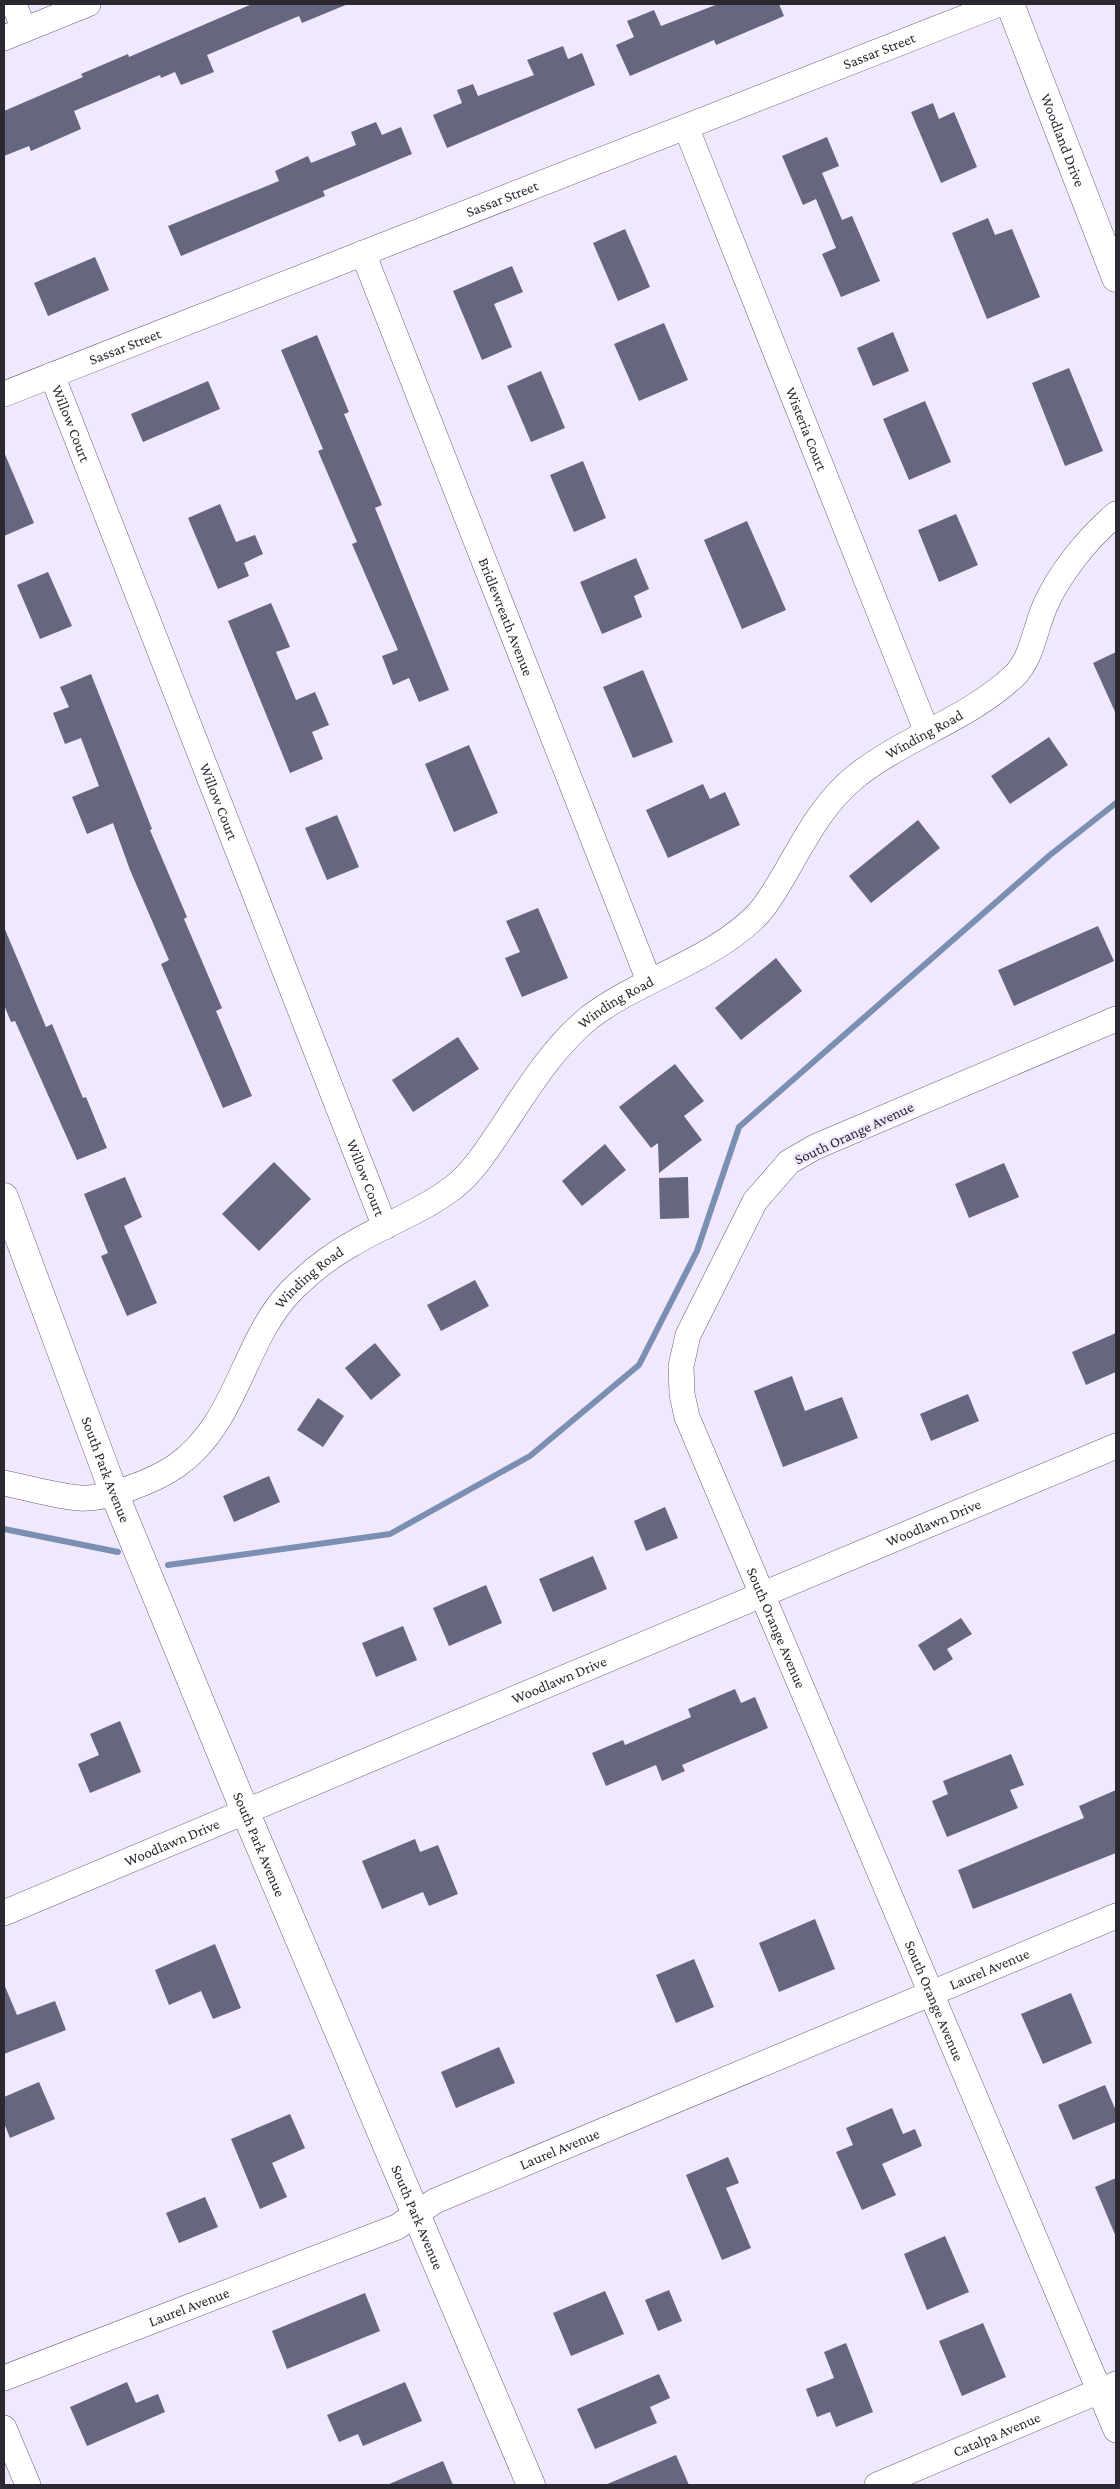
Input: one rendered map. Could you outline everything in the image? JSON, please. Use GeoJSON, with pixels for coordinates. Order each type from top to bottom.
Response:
{"type":"FeatureCollection","features":[{"type":"Feature","properties":{"kind":"street"},"geometry":{"type":"LineString","coordinates":[[14,4],[14,34],[88,4]]}},
{"type":"Feature","properties":{"kind":"street","name":"Sassar Street"},"geometry":{"type":"LineString","coordinates":[[4,394],[999,4]]}},
{"type":"Feature","properties":{"kind":"street","name":"Woodland Drive"},"geometry":{"type":"LineString","coordinates":[[1010,4],[1116,278]]}},
{"type":"Feature","properties":{"kind":"street","name":"Wisteria Court"},"geometry":{"type":"LineString","coordinates":[[686,126],[927,732]]}},
{"type":"Feature","properties":{"kind":"street","name":"Bridlewreath Avenue"},"geometry":{"type":"LineString","coordinates":[[363,253],[649,981]]}},
{"type":"Feature","properties":{"kind":"street","name":"Willow Court"},"geometry":{"type":"LineString","coordinates":[[52,375],[385,1227]]}},
{"type":"Feature","properties":{"kind":"street","name":"Winding Road"},"geometry":{"type":"LineString","coordinates":[[4,1483],[83,1499],[114,1493],[146,1481],[176,1466],[199,1444],[218,1421],[235,1392],[264,1328],[290,1293],[351,1244],[432,1202],[462,1180],[476,1166],[538,1076],[569,1037],[590,1018],[649,981],[730,939],[759,913],[819,815],[836,793],[888,754],[980,701],[1013,678],[1020,669],[1054,588],[1100,528],[1116,514]]}},
{"type":"Feature","properties":{"kind":"street","name":"South Orange Avenue"},"geometry":{"type":"LineString","coordinates":[[1116,1019],[815,1147],[789,1162],[755,1202],[688,1335],[681,1366],[682,1394],[687,1417],[932,1993],[1108,2388],[1116,2430]]}},
{"type":"Feature","properties":{"kind":"street","name":"South Park Avenue"},"geometry":{"type":"LineString","coordinates":[[4,1197],[114,1493],[245,1811],[531,2485]]}},
{"type":"Feature","properties":{"kind":"street","name":"Woodlawn Drive"},"geometry":{"type":"LineString","coordinates":[[4,1913],[1116,1446]]}},
{"type":"Feature","properties":{"kind":"street","name":"Laurel Avenue"},"geometry":{"type":"LineString","coordinates":[[4,2378],[397,2228],[435,2201],[1116,1916]]}},
{"type":"Feature","properties":{"kind":"street","name":"Catalpa Avenue"},"geometry":{"type":"LineString","coordinates":[[877,2485],[1108,2388]]}},
{"type":"Feature","properties":{"kind":"street"},"geometry":{"type":"LineString","coordinates":[[4,2428],[28,2485]]}},
{"type":"Feature","properties":{"kind":"building"},"geometry":{"type":"Polygon","coordinates":[[[252,4],[348,4],[302,23],[299,16],[207,55],[214,72],[181,85],[175,72],[161,78],[160,75],[74,111],[81,129],[31,151],[29,146],[4,156],[4,111],[83,77],[81,74],[128,54],[129,57],[252,4]]]}},
{"type":"Feature","properties":{"kind":"building"},"geometry":{"type":"Polygon","coordinates":[[[718,4],[779,4],[784,16],[716,45],[714,40],[630,76],[616,45],[634,37],[627,21],[654,10],[661,26],[718,4]]]}},
{"type":"Feature","properties":{"kind":"building"},"geometry":{"type":"Polygon","coordinates":[[[563,46],[568,59],[582,53],[595,85],[447,148],[433,115],[462,103],[457,90],[473,84],[478,96],[534,75],[527,60],[563,46]]]}},
{"type":"Feature","properties":{"kind":"building"},"geometry":{"type":"Polygon","coordinates":[[[933,103],[939,119],[954,112],[977,167],[941,183],[911,112],[933,103]]]}},
{"type":"Feature","properties":{"kind":"building"},"geometry":{"type":"Polygon","coordinates":[[[376,122],[382,135],[401,127],[412,154],[323,191],[325,196],[181,256],[168,226],[279,181],[275,171],[308,156],[311,163],[356,145],[351,132],[376,122]]]}},
{"type":"Feature","properties":{"kind":"building"},"geometry":{"type":"Polygon","coordinates":[[[827,137],[839,166],[822,173],[842,220],[852,216],[880,281],[841,297],[822,254],[836,248],[816,199],[803,205],[782,156],[827,137]]]}},
{"type":"Feature","properties":{"kind":"building"},"geometry":{"type":"Polygon","coordinates":[[[988,218],[995,235],[1012,229],[1040,297],[987,319],[952,233],[988,218]]]}},
{"type":"Feature","properties":{"kind":"building"},"geometry":{"type":"Polygon","coordinates":[[[625,229],[650,287],[618,301],[593,243],[625,229]]]}},
{"type":"Feature","properties":{"kind":"building"},"geometry":{"type":"Polygon","coordinates":[[[95,257],[109,290],[48,316],[34,283],[95,257]]]}},
{"type":"Feature","properties":{"kind":"building"},"geometry":{"type":"Polygon","coordinates":[[[512,266],[523,292],[494,304],[512,347],[482,360],[453,291],[512,266]]]}},
{"type":"Feature","properties":{"kind":"building"},"geometry":{"type":"Polygon","coordinates":[[[664,323],[688,380],[639,401],[614,344],[664,323]]]}},
{"type":"Feature","properties":{"kind":"building"},"geometry":{"type":"Polygon","coordinates":[[[893,332],[909,371],[873,386],[857,348],[893,332]]]}},
{"type":"Feature","properties":{"kind":"building"},"geometry":{"type":"Polygon","coordinates":[[[317,335],[349,412],[344,414],[382,505],[375,508],[449,690],[419,702],[409,678],[393,685],[382,656],[398,650],[352,544],[357,542],[318,451],[323,449],[281,350],[317,335]]]}},
{"type":"Feature","properties":{"kind":"building"},"geometry":{"type":"Polygon","coordinates":[[[1069,368],[1103,451],[1065,466],[1032,383],[1069,368]]]}},
{"type":"Feature","properties":{"kind":"building"},"geometry":{"type":"Polygon","coordinates":[[[541,371],[565,428],[531,442],[507,386],[541,371]]]}},
{"type":"Feature","properties":{"kind":"building"},"geometry":{"type":"Polygon","coordinates":[[[208,381],[220,409],[143,442],[131,414],[208,381]]]}},
{"type":"Feature","properties":{"kind":"building"},"geometry":{"type":"Polygon","coordinates":[[[925,401],[951,462],[909,480],[883,419],[925,401]]]}},
{"type":"Feature","properties":{"kind":"building"},"geometry":{"type":"Polygon","coordinates":[[[4,452],[34,523],[4,536],[4,452]]]}},
{"type":"Feature","properties":{"kind":"building"},"geometry":{"type":"Polygon","coordinates":[[[583,461],[606,518],[574,532],[550,475],[583,461]]]}},
{"type":"Feature","properties":{"kind":"building"},"geometry":{"type":"Polygon","coordinates":[[[220,504],[236,542],[255,535],[263,554],[244,563],[249,576],[218,589],[188,518],[220,504]]]}},
{"type":"Feature","properties":{"kind":"building"},"geometry":{"type":"Polygon","coordinates":[[[956,514],[978,565],[939,582],[918,530],[956,514]]]}},
{"type":"Feature","properties":{"kind":"building"},"geometry":{"type":"Polygon","coordinates":[[[747,521],[786,610],[742,629],[704,540],[747,521]]]}},
{"type":"Feature","properties":{"kind":"building"},"geometry":{"type":"Polygon","coordinates":[[[636,558],[649,589],[634,596],[642,617],[602,634],[580,582],[636,558]]]}},
{"type":"Feature","properties":{"kind":"building"},"geometry":{"type":"Polygon","coordinates":[[[48,572],[72,626],[40,639],[17,585],[48,572]]]}},
{"type":"Feature","properties":{"kind":"building"},"geometry":{"type":"Polygon","coordinates":[[[271,603],[290,647],[276,652],[296,700],[315,692],[329,725],[312,732],[323,759],[290,773],[228,621],[271,603]]]}},
{"type":"Feature","properties":{"kind":"building"},"geometry":{"type":"Polygon","coordinates":[[[1116,652],[1116,714],[1093,663],[1116,652]]]}},
{"type":"Feature","properties":{"kind":"building"},"geometry":{"type":"Polygon","coordinates":[[[643,670],[673,742],[633,758],[603,687],[643,670]]]}},
{"type":"Feature","properties":{"kind":"building"},"geometry":{"type":"Polygon","coordinates":[[[91,674],[152,829],[150,830],[187,917],[184,919],[222,1008],[216,1011],[252,1096],[223,1108],[161,964],[169,960],[130,870],[113,823],[87,834],[72,797],[99,786],[81,738],[65,744],[53,713],[69,707],[60,687],[91,674]]]}},
{"type":"Feature","properties":{"kind":"building"},"geometry":{"type":"Polygon","coordinates":[[[1049,737],[1068,765],[1010,804],[991,776],[1049,737]]]}},
{"type":"Feature","properties":{"kind":"building"},"geometry":{"type":"Polygon","coordinates":[[[469,745],[498,813],[454,832],[425,764],[469,745]]]}},
{"type":"Feature","properties":{"kind":"building"},"geometry":{"type":"Polygon","coordinates":[[[703,784],[710,799],[725,792],[740,825],[668,858],[646,810],[703,784]]]}},
{"type":"Feature","properties":{"kind":"building"},"geometry":{"type":"Polygon","coordinates":[[[337,815],[359,867],[327,880],[305,828],[337,815]]]}},
{"type":"Feature","properties":{"kind":"building"},"geometry":{"type":"Polygon","coordinates":[[[918,820],[940,848],[871,903],[849,876],[918,820]]]}},
{"type":"Feature","properties":{"kind":"building"},"geometry":{"type":"Polygon","coordinates":[[[538,908],[568,978],[522,997],[505,958],[520,952],[506,921],[538,908]]]}},
{"type":"Feature","properties":{"kind":"building"},"geometry":{"type":"Polygon","coordinates":[[[1098,926],[1114,961],[1014,1006],[998,970],[1098,926]]]}},
{"type":"Feature","properties":{"kind":"building"},"geometry":{"type":"Polygon","coordinates":[[[4,927],[46,1027],[52,1024],[83,1098],[86,1097],[107,1148],[77,1160],[15,1021],[11,1022],[4,1005],[4,927]]]}},
{"type":"Feature","properties":{"kind":"building"},"geometry":{"type":"Polygon","coordinates":[[[776,958],[802,991],[741,1040],[715,1008],[776,958]]]}},
{"type":"Feature","properties":{"kind":"building"},"geometry":{"type":"Polygon","coordinates":[[[458,1037],[479,1069],[413,1112],[392,1080],[458,1037]]]}},
{"type":"Feature","properties":{"kind":"building"},"geometry":{"type":"Polygon","coordinates":[[[675,1064],[704,1101],[684,1116],[702,1140],[659,1173],[658,1143],[651,1148],[619,1107],[675,1064]]]}},
{"type":"Feature","properties":{"kind":"building"},"geometry":{"type":"Polygon","coordinates":[[[605,1144],[626,1170],[582,1206],[562,1181],[605,1144]]]}},
{"type":"Feature","properties":{"kind":"building"},"geometry":{"type":"Polygon","coordinates":[[[274,1162],[311,1199],[259,1251],[222,1214],[274,1162]]]}},
{"type":"Feature","properties":{"kind":"building"},"geometry":{"type":"Polygon","coordinates":[[[1004,1163],[1019,1197],[969,1218],[955,1184],[1004,1163]]]}},
{"type":"Feature","properties":{"kind":"building"},"geometry":{"type":"Polygon","coordinates":[[[125,1177],[142,1217],[124,1226],[157,1303],[127,1316],[101,1256],[108,1253],[84,1194],[125,1177]]]}},
{"type":"Feature","properties":{"kind":"building"},"geometry":{"type":"Polygon","coordinates":[[[688,1177],[689,1218],[660,1219],[659,1178],[688,1177]]]}},
{"type":"Feature","properties":{"kind":"building"},"geometry":{"type":"Polygon","coordinates":[[[475,1280],[489,1306],[441,1331],[427,1305],[475,1280]]]}},
{"type":"Feature","properties":{"kind":"building"},"geometry":{"type":"Polygon","coordinates":[[[1116,1333],[1116,1372],[1086,1385],[1072,1352],[1116,1333]]]}},
{"type":"Feature","properties":{"kind":"building"},"geometry":{"type":"Polygon","coordinates":[[[375,1343],[401,1375],[371,1400],[345,1368],[375,1343]]]}},
{"type":"Feature","properties":{"kind":"building"},"geometry":{"type":"Polygon","coordinates":[[[792,1376],[805,1411],[842,1397],[858,1438],[783,1467],[754,1391],[792,1376]]]}},
{"type":"Feature","properties":{"kind":"building"},"geometry":{"type":"Polygon","coordinates":[[[968,1394],[979,1421],[931,1441],[920,1414],[968,1394]]]}},
{"type":"Feature","properties":{"kind":"building"},"geometry":{"type":"Polygon","coordinates":[[[318,1398],[344,1416],[323,1447],[297,1430],[318,1398]]]}},
{"type":"Feature","properties":{"kind":"building"},"geometry":{"type":"Polygon","coordinates":[[[269,1476],[280,1502],[234,1522],[223,1496],[269,1476]]]}},
{"type":"Feature","properties":{"kind":"building"},"geometry":{"type":"Polygon","coordinates":[[[665,1507],[678,1538],[646,1551],[634,1521],[665,1507]]]}},
{"type":"Feature","properties":{"kind":"building"},"geometry":{"type":"Polygon","coordinates":[[[593,1556],[607,1589],[553,1612],[539,1579],[593,1556]]]}},
{"type":"Feature","properties":{"kind":"building"},"geometry":{"type":"Polygon","coordinates":[[[486,1585],[502,1623],[449,1646],[433,1608],[486,1585]]]}},
{"type":"Feature","properties":{"kind":"building"},"geometry":{"type":"Polygon","coordinates":[[[961,1618],[972,1634],[947,1649],[953,1659],[934,1671],[918,1645],[961,1618]]]}},
{"type":"Feature","properties":{"kind":"building"},"geometry":{"type":"Polygon","coordinates":[[[403,1626],[417,1660],[376,1677],[362,1643],[403,1626]]]}},
{"type":"Feature","properties":{"kind":"building"},"geometry":{"type":"Polygon","coordinates":[[[735,1689],[741,1703],[755,1697],[768,1728],[682,1765],[685,1771],[662,1781],[656,1765],[606,1786],[592,1753],[623,1740],[625,1745],[691,1717],[688,1709],[735,1689]]]}},
{"type":"Feature","properties":{"kind":"building"},"geometry":{"type":"Polygon","coordinates":[[[120,1721],[141,1772],[90,1793],[78,1764],[99,1755],[90,1734],[120,1721]]]}},
{"type":"Feature","properties":{"kind":"building"},"geometry":{"type":"Polygon","coordinates":[[[1011,1754],[1024,1785],[1010,1790],[1018,1808],[947,1837],[932,1801],[948,1794],[943,1781],[1011,1754]]]}},
{"type":"Feature","properties":{"kind":"building"},"geometry":{"type":"Polygon","coordinates":[[[1116,1790],[1116,1853],[973,1909],[958,1870],[1084,1818],[1079,1806],[1116,1790]]]}},
{"type":"Feature","properties":{"kind":"building"},"geometry":{"type":"Polygon","coordinates":[[[415,1839],[420,1852],[438,1845],[458,1894],[429,1906],[423,1892],[382,1909],[362,1861],[415,1839]]]}},
{"type":"Feature","properties":{"kind":"building"},"geometry":{"type":"Polygon","coordinates":[[[815,1919],[835,1969],[779,1992],[759,1943],[815,1919]]]}},
{"type":"Feature","properties":{"kind":"building"},"geometry":{"type":"Polygon","coordinates":[[[215,1944],[241,2008],[213,2019],[201,1991],[169,2005],[155,1970],[215,1944]]]}},
{"type":"Feature","properties":{"kind":"building"},"geometry":{"type":"Polygon","coordinates":[[[694,1959],[714,2007],[676,2023],[656,1975],[694,1959]]]}},
{"type":"Feature","properties":{"kind":"building"},"geometry":{"type":"Polygon","coordinates":[[[4,1984],[17,2015],[55,2001],[66,2030],[4,2054],[4,1984]]]}},
{"type":"Feature","properties":{"kind":"building"},"geometry":{"type":"Polygon","coordinates":[[[1071,1993],[1092,2043],[1043,2064],[1021,2014],[1071,1993]]]}},
{"type":"Feature","properties":{"kind":"building"},"geometry":{"type":"Polygon","coordinates":[[[499,2047],[515,2083],[456,2108],[441,2072],[499,2047]]]}},
{"type":"Feature","properties":{"kind":"building"},"geometry":{"type":"Polygon","coordinates":[[[39,2082],[55,2119],[10,2138],[4,2123],[4,2097],[39,2082]]]}},
{"type":"Feature","properties":{"kind":"building"},"geometry":{"type":"Polygon","coordinates":[[[1105,2085],[1116,2111],[1116,2122],[1073,2140],[1058,2105],[1105,2085]]]}},
{"type":"Feature","properties":{"kind":"building"},"geometry":{"type":"Polygon","coordinates":[[[892,2108],[903,2134],[915,2129],[922,2146],[882,2164],[896,2195],[862,2210],[836,2152],[853,2145],[846,2128],[892,2108]]]}},
{"type":"Feature","properties":{"kind":"building"},"geometry":{"type":"Polygon","coordinates":[[[290,2114],[305,2148],[272,2163],[287,2197],[260,2209],[231,2139],[290,2114]]]}},
{"type":"Feature","properties":{"kind":"building"},"geometry":{"type":"Polygon","coordinates":[[[728,2157],[739,2183],[726,2188],[751,2248],[722,2260],[686,2175],[728,2157]]]}},
{"type":"Feature","properties":{"kind":"building"},"geometry":{"type":"Polygon","coordinates":[[[1116,2178],[1116,2237],[1095,2187],[1116,2178]]]}},
{"type":"Feature","properties":{"kind":"building"},"geometry":{"type":"Polygon","coordinates":[[[205,2197],[218,2227],[179,2243],[166,2213],[205,2197]]]}},
{"type":"Feature","properties":{"kind":"building"},"geometry":{"type":"Polygon","coordinates":[[[945,2236],[969,2292],[927,2310],[904,2254],[945,2236]]]}},
{"type":"Feature","properties":{"kind":"building"},"geometry":{"type":"Polygon","coordinates":[[[669,2290],[682,2321],[658,2331],[645,2300],[669,2290]]]}},
{"type":"Feature","properties":{"kind":"building"},"geometry":{"type":"Polygon","coordinates":[[[605,2291],[624,2334],[571,2356],[553,2313],[605,2291]]]}},
{"type":"Feature","properties":{"kind":"building"},"geometry":{"type":"Polygon","coordinates":[[[365,2293],[380,2331],[287,2369],[272,2331],[365,2293]]]}},
{"type":"Feature","properties":{"kind":"building"},"geometry":{"type":"Polygon","coordinates":[[[983,2323],[1006,2377],[962,2396],[939,2341],[983,2323]]]}},
{"type":"Feature","properties":{"kind":"building"},"geometry":{"type":"Polygon","coordinates":[[[846,2343],[873,2412],[836,2427],[830,2412],[817,2417],[806,2389],[834,2378],[824,2352],[846,2343]]]}},
{"type":"Feature","properties":{"kind":"building"},"geometry":{"type":"Polygon","coordinates":[[[659,2374],[670,2398],[650,2407],[657,2423],[595,2449],[577,2409],[659,2374]]]}},
{"type":"Feature","properties":{"kind":"building"},"geometry":{"type":"Polygon","coordinates":[[[127,2382],[136,2403],[158,2394],[165,2412],[87,2446],[70,2407],[127,2382]]]}},
{"type":"Feature","properties":{"kind":"building"},"geometry":{"type":"Polygon","coordinates":[[[405,2382],[422,2421],[363,2446],[358,2434],[339,2442],[327,2415],[405,2382]]]}},
{"type":"Feature","properties":{"kind":"building"},"geometry":{"type":"Polygon","coordinates":[[[676,2455],[689,2485],[605,2485],[676,2455]]]}},
{"type":"Feature","properties":{"kind":"building"},"geometry":{"type":"Polygon","coordinates":[[[443,2461],[453,2485],[387,2485],[443,2461]]]}},
{"type":"Feature","properties":{"kind":"waterway"},"geometry":{"type":"LineString","coordinates":[[168,1565],[390,1534],[530,1456],[639,1365],[697,1251],[739,1127],[1050,855],[1116,803]]}},
{"type":"Feature","properties":{"kind":"waterway"},"geometry":{"type":"LineString","coordinates":[[4,1529],[118,1552]]}}]}
